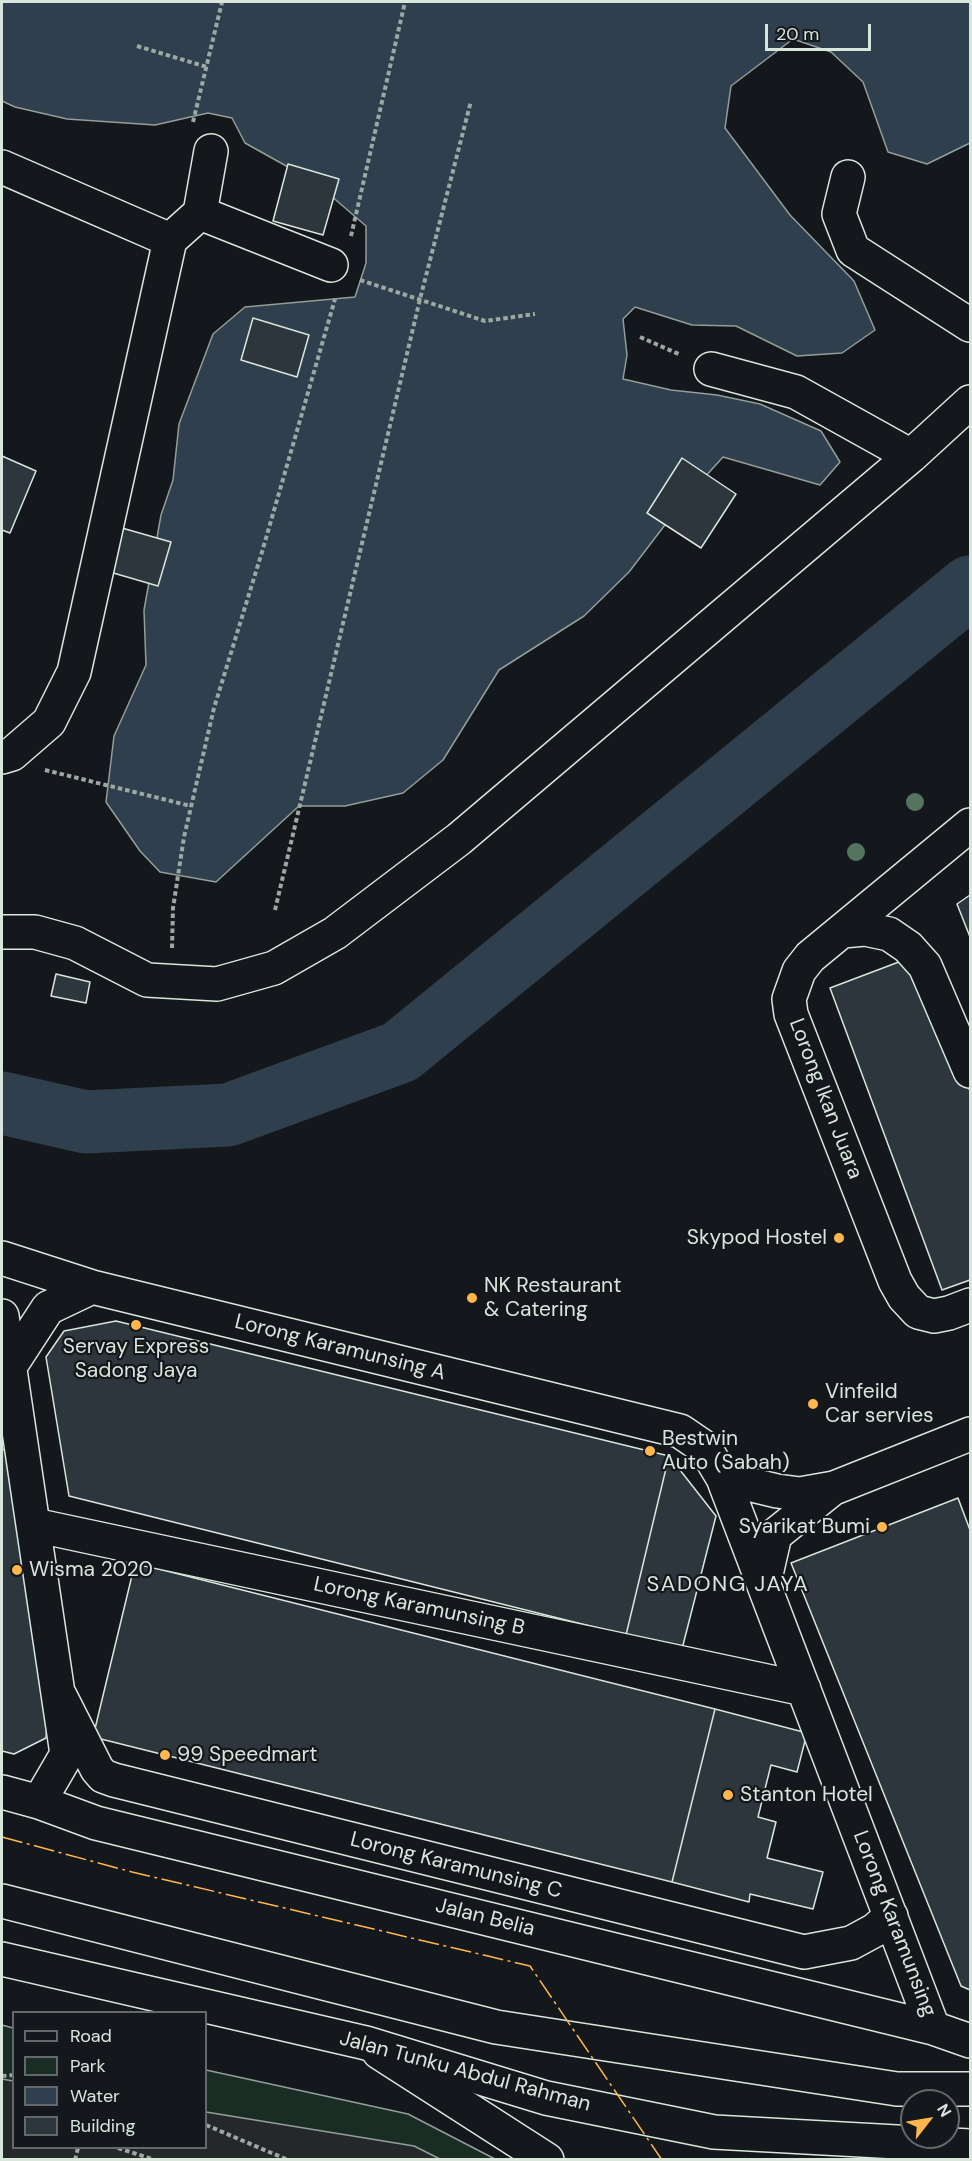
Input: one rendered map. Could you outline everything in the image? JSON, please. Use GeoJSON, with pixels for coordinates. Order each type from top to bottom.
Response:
{"type":"FeatureCollection","features":[{"type":"Feature","properties":{"kind":"street"},"geometry":{"type":"LineString","coordinates":[[2,757],[12,754],[49,722],[74,672],[170,240],[200,213],[201,140]]}},
{"type":"Feature","properties":{"kind":"street"},"geometry":{"type":"LineString","coordinates":[[2,167],[170,240]]}},
{"type":"Feature","properties":{"kind":"street"},"geometry":{"type":"LineString","coordinates":[[848,177],[839,214],[853,250],[970,325]]}},
{"type":"Feature","properties":{"kind":"street"},"geometry":{"type":"LineString","coordinates":[[200,213],[343,271]]}},
{"type":"Feature","properties":{"kind":"street"},"geometry":{"type":"LineString","coordinates":[[711,369],[796,392],[911,456]]}},
{"type":"Feature","properties":{"kind":"street"},"geometry":{"type":"LineString","coordinates":[[2,932],[35,932],[75,943],[147,980],[217,984],[274,968],[335,933],[459,839],[911,456],[970,402]]}},
{"type":"Feature","properties":{"kind":"street","name":"Lorong Ikan Juara"},"geometry":{"type":"LineString","coordinates":[[970,825],[810,957],[799,971],[789,999],[791,1014],[895,1281],[904,1297],[918,1312],[933,1316],[970,1305]]}},
{"type":"Feature","properties":{"kind":"street"},"geometry":{"type":"LineString","coordinates":[[842,931],[865,929],[889,934],[908,947],[925,966],[970,1071]]}},
{"type":"Feature","properties":{"kind":"street","name":"Lorong Karamunsing A"},"geometry":{"type":"LineString","coordinates":[[2,1258],[92,1287],[680,1431]]}},
{"type":"Feature","properties":{"kind":"street"},"geometry":{"type":"LineString","coordinates":[[8,1386],[48,1308],[92,1287]]}},
{"type":"Feature","properties":{"kind":"street"},"geometry":{"type":"LineString","coordinates":[[2,1316],[8,1386],[34,1525],[67,1754],[39,1802]]}},
{"type":"Feature","properties":{"kind":"street","name":"Lorong Karamunsing"},"geometry":{"type":"LineString","coordinates":[[680,1431],[705,1448],[723,1478],[933,2028]]}},
{"type":"Feature","properties":{"kind":"street"},"geometry":{"type":"LineString","coordinates":[[764,1583],[775,1534],[834,1488],[970,1434]]}},
{"type":"Feature","properties":{"kind":"street"},"geometry":{"type":"LineString","coordinates":[[723,1478],[789,1492],[834,1488]]}},
{"type":"Feature","properties":{"kind":"street","name":"Lorong Karamunsing B"},"geometry":{"type":"LineString","coordinates":[[34,1525],[804,1689]]}},
{"type":"Feature","properties":{"kind":"street","name":"Lorong Karamunsing C"},"geometry":{"type":"LineString","coordinates":[[60,1696],[98,1769],[103,1776],[114,1780],[804,1952],[851,1943],[875,1930],[891,1916]]}},
{"type":"Feature","properties":{"kind":"street"},"geometry":{"type":"LineString","coordinates":[[96,1823],[114,1780]]}},
{"type":"Feature","properties":{"kind":"street","name":"Jalan Belia"},"geometry":{"type":"LineString","coordinates":[[2,1792],[39,1802],[96,1823],[933,2028],[970,2041]]}},
{"type":"Feature","properties":{"kind":"street"},"geometry":{"type":"LineString","coordinates":[[2,1901],[496,2026],[897,2089],[970,2089]]}},
{"type":"Feature","properties":{"kind":"street","name":"Jalan Tunku Abdul Rahman"},"geometry":{"type":"LineString","coordinates":[[2,1959],[366,2043],[546,2098],[714,2132],[970,2146]]}},
{"type":"Feature","properties":{"kind":"street"},"geometry":{"type":"LineString","coordinates":[[366,2043],[547,2160]]}},
{"type":"Feature","properties":{"kind":"path"},"geometry":{"type":"LineString","coordinates":[[201,140],[207,67],[222,2]]}},
{"type":"Feature","properties":{"kind":"path"},"geometry":{"type":"LineString","coordinates":[[172,953],[173,908],[191,806],[214,708],[343,271],[405,2]]}},
{"type":"Feature","properties":{"kind":"path"},"geometry":{"type":"LineString","coordinates":[[137,46],[207,67]]}},
{"type":"Feature","properties":{"kind":"path"},"geometry":{"type":"LineString","coordinates":[[275,910],[420,299],[471,101]]}},
{"type":"Feature","properties":{"kind":"path"},"geometry":{"type":"LineString","coordinates":[[343,271],[485,321],[535,314]]}},
{"type":"Feature","properties":{"kind":"path"},"geometry":{"type":"LineString","coordinates":[[640,337],[711,369]]}},
{"type":"Feature","properties":{"kind":"path"},"geometry":{"type":"LineString","coordinates":[[40,768],[191,806]]}},
{"type":"Feature","properties":{"kind":"path"},"geometry":{"type":"LineString","coordinates":[[207,2125],[288,2160]]}},
{"type":"Feature","properties":{"kind":"path"},"geometry":{"type":"LineString","coordinates":[[121,2149],[155,2160]]}},
{"type":"Feature","properties":{"kind":"green space"},"geometry":{"type":"Polygon","coordinates":[[[2,2025],[12,2028],[12,2149],[207,2149],[207,2070],[408,2114],[495,2159],[2,2160],[2,2025]]]}},
{"type":"Feature","properties":{"kind":"shaded area"},"geometry":{"type":"Polygon","coordinates":[[[2,2079],[12,2081],[12,2149],[207,2149],[207,2112],[414,2146],[440,2159],[2,2159],[2,2079]]]}},
{"type":"Feature","properties":{"kind":"water"},"geometry":{"type":"Polygon","coordinates":[[[2,2],[970,2],[970,143],[927,164],[888,152],[863,82],[831,52],[793,39],[731,86],[725,128],[790,215],[854,281],[875,330],[842,353],[797,356],[736,326],[692,325],[635,307],[623,319],[627,355],[623,379],[671,390],[717,395],[760,404],[821,431],[840,462],[820,485],[723,457],[684,500],[629,572],[584,616],[499,670],[443,760],[403,793],[345,806],[299,806],[216,882],[160,872],[140,851],[106,802],[114,736],[146,665],[144,610],[161,515],[173,480],[179,424],[213,334],[245,307],[355,297],[366,263],[366,226],[315,182],[245,143],[232,118],[208,113],[155,125],[67,119],[15,107],[2,101],[2,2]]]}},
{"type":"Feature","properties":{"kind":"building"},"geometry":{"type":"Polygon","coordinates":[[[288,164],[339,179],[323,235],[273,221],[288,164]]]}},
{"type":"Feature","properties":{"kind":"building"},"geometry":{"type":"Polygon","coordinates":[[[253,318],[309,335],[297,377],[241,360],[253,318]]]}},
{"type":"Feature","properties":{"kind":"building"},"geometry":{"type":"Polygon","coordinates":[[[2,456],[36,471],[10,533],[2,530],[2,456]]]}},
{"type":"Feature","properties":{"kind":"building"},"geometry":{"type":"Polygon","coordinates":[[[682,458],[736,494],[701,548],[647,513],[682,458]]]}},
{"type":"Feature","properties":{"kind":"building"},"geometry":{"type":"Polygon","coordinates":[[[115,526],[171,542],[158,586],[103,570],[115,526]]]}},
{"type":"Feature","properties":{"kind":"building"},"geometry":{"type":"Polygon","coordinates":[[[970,895],[970,937],[957,904],[970,895]]]}},
{"type":"Feature","properties":{"kind":"building"},"geometry":{"type":"Polygon","coordinates":[[[912,957],[970,1091],[970,1280],[942,1290],[830,988],[912,957]]]}},
{"type":"Feature","properties":{"kind":"building"},"geometry":{"type":"Polygon","coordinates":[[[56,974],[90,982],[86,1003],[51,996],[56,974]]]}},
{"type":"Feature","properties":{"kind":"building"},"geometry":{"type":"Polygon","coordinates":[[[116,1321],[669,1456],[626,1635],[69,1496],[46,1357],[64,1331],[116,1321]]]}},
{"type":"Feature","properties":{"kind":"building","name":"Wisma 2020"},"geometry":{"type":"Polygon","coordinates":[[[2,1449],[16,1454],[50,1686],[46,1738],[14,1754],[2,1751],[2,1449]]]}},
{"type":"Feature","properties":{"kind":"building"},"geometry":{"type":"Polygon","coordinates":[[[669,1456],[716,1516],[682,1649],[626,1635],[669,1456]]]}},
{"type":"Feature","properties":{"kind":"building"},"geometry":{"type":"Polygon","coordinates":[[[958,1498],[970,1530],[970,1990],[961,1986],[791,1563],[958,1498]]]}},
{"type":"Feature","properties":{"kind":"building"},"geometry":{"type":"Polygon","coordinates":[[[135,1563],[715,1709],[672,1882],[93,1737],[135,1563]]]}},
{"type":"Feature","properties":{"kind":"building","name":"Stanton Hotel"},"geometry":{"type":"Polygon","coordinates":[[[715,1709],[807,1733],[797,1772],[771,1765],[758,1817],[776,1822],[767,1858],[823,1872],[813,1909],[750,1894],[749,1902],[672,1882],[715,1709]]]}},
{"type":"Feature","properties":{"kind":"waterway"},"geometry":{"type":"LineString","coordinates":[[2,1103],[86,1122],[228,1115],[400,1052],[970,587]]}},
{"type":"Feature","properties":{"kind":"power"},"geometry":{"type":"LineString","coordinates":[[2,1837],[132,1872],[530,1966],[662,2160]]}},
{"type":"Feature","properties":{"kind":"place","name":"Skypod Hostel"},"geometry":{"type":"Point","coordinates":[839,1238]}},
{"type":"Feature","properties":{"kind":"place","name":"NK Restaurant & Catering"},"geometry":{"type":"Point","coordinates":[472,1298]}},
{"type":"Feature","properties":{"kind":"place","name":"Servay Express Sadong Jaya"},"geometry":{"type":"Point","coordinates":[136,1325]}},
{"type":"Feature","properties":{"kind":"place","name":"Vinfeild Car servies"},"geometry":{"type":"Point","coordinates":[813,1404]}},
{"type":"Feature","properties":{"kind":"place","name":"Bestwin Auto (Sabah)"},"geometry":{"type":"Point","coordinates":[650,1451]}},
{"type":"Feature","properties":{"kind":"place","name":"Syarikat Bumi"},"geometry":{"type":"Point","coordinates":[882,1527]}},
{"type":"Feature","properties":{"kind":"place","name":"Wisma 2020"},"geometry":{"type":"Point","coordinates":[17,1570]}},
{"type":"Feature","properties":{"kind":"place","name":"99 Speedmart"},"geometry":{"type":"Point","coordinates":[165,1755]}},
{"type":"Feature","properties":{"kind":"place","name":"Stanton Hotel"},"geometry":{"type":"Point","coordinates":[728,1795]}},
{"type":"Feature","properties":{"kind":"district","name":"SADONG JAYA"},"geometry":{"type":"Point","coordinates":[728,1585]}}]}
